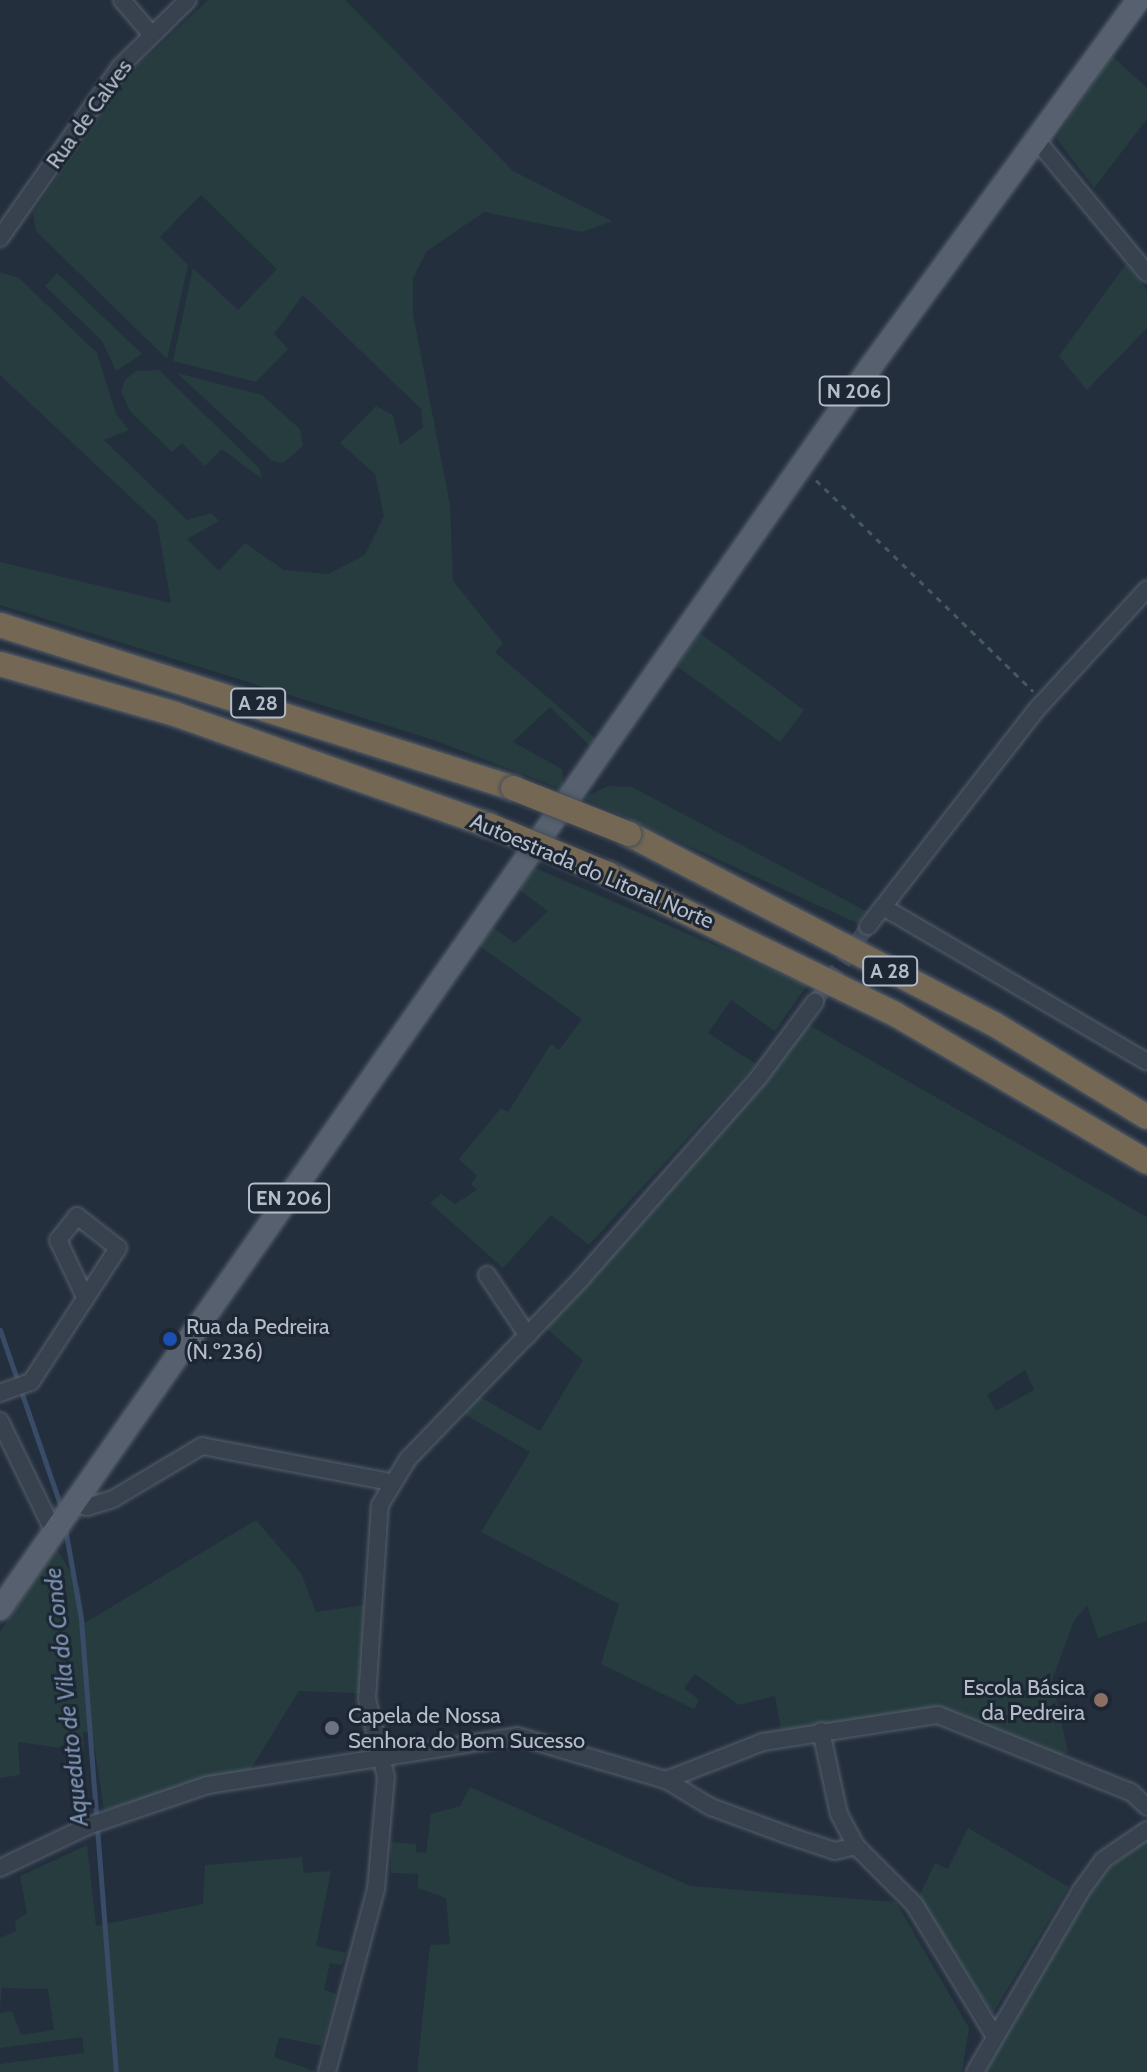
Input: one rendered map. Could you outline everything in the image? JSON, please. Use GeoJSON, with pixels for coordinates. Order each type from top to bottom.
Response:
{"type":"FeatureCollection","features":[{"type":"Feature","properties":{"kind":"highway","name":"Autoestrada do Litoral Norte"},"geometry":{"type":"LineString","coordinates":[[0,625],[513,788],[629,834],[994,1024],[1147,1117]]}},
{"type":"Feature","properties":{"kind":"highway","name":"Autoestrada do Litoral Norte"},"geometry":{"type":"LineString","coordinates":[[0,664],[175,714],[489,825],[608,874],[895,1014],[1147,1162]]}},
{"type":"Feature","properties":{"kind":"main road","name":"N 206"},"geometry":{"type":"LineString","coordinates":[[577,786],[1034,137],[1138,0]]}},
{"type":"Feature","properties":{"kind":"main road","name":"EN 206"},"geometry":{"type":"LineString","coordinates":[[0,1609],[577,786]]}},
{"type":"Feature","properties":{"kind":"street"},"geometry":{"type":"LineString","coordinates":[[122,0],[152,35]]}},
{"type":"Feature","properties":{"kind":"street","name":"Rua de Calves"},"geometry":{"type":"LineString","coordinates":[[0,238],[120,67],[188,0]]}},
{"type":"Feature","properties":{"kind":"street"},"geometry":{"type":"LineString","coordinates":[[1034,137],[1147,273]]}},
{"type":"Feature","properties":{"kind":"street"},"geometry":{"type":"LineString","coordinates":[[868,926],[1044,702],[1147,589]]}},
{"type":"Feature","properties":{"kind":"street"},"geometry":{"type":"LineString","coordinates":[[883,907],[1147,1062]]}},
{"type":"Feature","properties":{"kind":"street"},"geometry":{"type":"LineString","coordinates":[[327,2072],[374,1901],[386,1777],[367,1699],[370,1589],[374,1526],[390,1482],[528,1336],[759,1077],[815,1002]]}},
{"type":"Feature","properties":{"kind":"street"},"geometry":{"type":"LineString","coordinates":[[0,1393],[31,1382],[84,1295],[118,1248],[77,1216],[58,1240],[84,1295]]}},
{"type":"Feature","properties":{"kind":"street"},"geometry":{"type":"LineString","coordinates":[[487,1275],[528,1336]]}},
{"type":"Feature","properties":{"kind":"street"},"geometry":{"type":"LineString","coordinates":[[0,1421],[53,1530]]}},
{"type":"Feature","properties":{"kind":"street"},"geometry":{"type":"LineString","coordinates":[[72,1503],[87,1507],[113,1499],[202,1446],[390,1482]]}},
{"type":"Feature","properties":{"kind":"street"},"geometry":{"type":"LineString","coordinates":[[666,1780],[763,1742],[938,1715],[1131,1792],[1147,1807]]}},
{"type":"Feature","properties":{"kind":"street"},"geometry":{"type":"LineString","coordinates":[[821,1731],[839,1814],[856,1846],[914,1904],[994,2035]]}},
{"type":"Feature","properties":{"kind":"street"},"geometry":{"type":"LineString","coordinates":[[0,1868],[88,1826],[208,1785],[517,1736],[666,1780],[711,1807],[835,1851],[856,1846]]}},
{"type":"Feature","properties":{"kind":"street"},"geometry":{"type":"LineString","coordinates":[[975,2072],[994,2035],[1103,1860],[1147,1830]]}},
{"type":"Feature","properties":{"kind":"path"},"geometry":{"type":"LineString","coordinates":[[800,468],[934,600],[964,617],[1044,702]]}},
{"type":"Feature","properties":{"kind":"green space"},"geometry":{"type":"Polygon","coordinates":[[[208,0],[345,0],[513,171],[612,221],[582,232],[484,212],[427,251],[413,278],[413,314],[450,505],[453,581],[503,643],[495,652],[597,740],[592,748],[550,707],[513,742],[562,769],[564,790],[431,739],[0,605],[0,562],[171,603],[157,522],[0,375],[0,272],[19,278],[97,353],[116,414],[129,430],[104,440],[187,520],[211,513],[219,521],[187,539],[219,571],[245,543],[284,570],[328,574],[365,555],[384,516],[375,474],[340,443],[376,406],[393,415],[400,445],[423,427],[421,409],[303,295],[274,334],[288,349],[256,382],[173,361],[193,268],[238,310],[277,269],[201,195],[160,237],[188,265],[167,359],[36,231],[33,213],[121,81],[208,0]]]}},
{"type":"Feature","properties":{"kind":"green space"},"geometry":{"type":"Polygon","coordinates":[[[1112,56],[1147,88],[1147,119],[1094,188],[1056,138],[1112,56]]]}},
{"type":"Feature","properties":{"kind":"green space"},"geometry":{"type":"Polygon","coordinates":[[[1126,264],[1147,290],[1147,328],[1087,390],[1059,356],[1126,264]]]}},
{"type":"Feature","properties":{"kind":"green space"},"geometry":{"type":"Polygon","coordinates":[[[57,273],[142,354],[116,371],[102,341],[45,286],[57,273]]]}},
{"type":"Feature","properties":{"kind":"green space"},"geometry":{"type":"Polygon","coordinates":[[[159,370],[260,469],[262,479],[222,449],[205,466],[182,443],[172,452],[130,411],[121,391],[125,380],[136,371],[159,370]]]}},
{"type":"Feature","properties":{"kind":"green space"},"geometry":{"type":"Polygon","coordinates":[[[177,373],[262,395],[300,429],[303,446],[283,463],[272,461],[177,373]]]}},
{"type":"Feature","properties":{"kind":"green space"},"geometry":{"type":"Polygon","coordinates":[[[700,633],[804,710],[780,742],[677,666],[700,633]]]}},
{"type":"Feature","properties":{"kind":"green space"},"geometry":{"type":"Polygon","coordinates":[[[608,786],[632,787],[866,911],[857,923],[583,798],[608,786]]]}},
{"type":"Feature","properties":{"kind":"green space"},"geometry":{"type":"Polygon","coordinates":[[[535,868],[807,985],[775,1031],[731,1000],[708,1033],[756,1064],[589,1245],[551,1215],[503,1268],[430,1203],[441,1194],[455,1204],[477,1190],[471,1184],[477,1176],[459,1159],[501,1108],[508,1112],[551,1044],[559,1050],[582,1019],[478,945],[492,927],[515,943],[548,911],[518,889],[535,868]]]}},
{"type":"Feature","properties":{"kind":"green space"},"geometry":{"type":"Polygon","coordinates":[[[809,1025],[1147,1217],[1147,1621],[1098,1638],[1087,1605],[1074,1621],[1052,1680],[1068,1752],[1056,1758],[941,1710],[781,1731],[775,1696],[739,1705],[695,1674],[684,1688],[699,1700],[694,1709],[601,1664],[619,1604],[481,1532],[530,1452],[464,1414],[480,1397],[540,1431],[583,1360],[543,1326],[809,1025]],[[1025,1370],[987,1395],[996,1411],[1034,1390],[1025,1370]]]}},
{"type":"Feature","properties":{"kind":"green space"},"geometry":{"type":"Polygon","coordinates":[[[256,1520],[301,1573],[316,1612],[364,1605],[359,1693],[299,1691],[250,1770],[104,1810],[92,1731],[83,1733],[84,1751],[18,1742],[20,1775],[0,1778],[0,1632],[55,1546],[80,1588],[85,1623],[256,1520]]]}},
{"type":"Feature","properties":{"kind":"green space"},"geometry":{"type":"Polygon","coordinates":[[[470,1787],[690,1886],[896,1902],[969,2028],[962,2072],[417,2072],[430,1945],[450,1944],[446,1898],[418,1888],[418,1874],[391,1873],[391,1842],[416,1844],[416,1852],[426,1853],[431,1814],[460,1806],[470,1787]]]}},
{"type":"Feature","properties":{"kind":"green space"},"geometry":{"type":"Polygon","coordinates":[[[968,1828],[1069,1887],[993,2013],[918,1898],[935,1863],[948,1869],[968,1828]]]}},
{"type":"Feature","properties":{"kind":"green space"},"geometry":{"type":"Polygon","coordinates":[[[1147,1840],[1147,2072],[985,2072],[1082,1901],[1106,1870],[1147,1840]]]}},
{"type":"Feature","properties":{"kind":"green space"},"geometry":{"type":"Polygon","coordinates":[[[87,1845],[96,1926],[203,1904],[205,1865],[302,1857],[304,1873],[331,1871],[316,1946],[346,1953],[342,1965],[330,1963],[324,1990],[336,1994],[322,2046],[279,2037],[274,2057],[317,2072],[0,2072],[0,2064],[84,2053],[82,2037],[0,2048],[0,2013],[12,2011],[21,2035],[54,2030],[48,1989],[2,1988],[0,2006],[0,1938],[16,1931],[15,1921],[27,1913],[20,1876],[87,1845]]]}},
{"type":"Feature","properties":{"kind":"waterway","name":"Aqueduto de Vila do Conde"},"geometry":{"type":"LineString","coordinates":[[0,1330],[62,1510]]}},
{"type":"Feature","properties":{"kind":"waterway","name":"Aqueduto de Vila do Conde"},"geometry":{"type":"LineString","coordinates":[[65,1528],[81,1619],[116,2072]]}},
{"type":"Feature","properties":{"kind":"tunnel"},"geometry":{"type":"LineString","coordinates":[[815,1002],[868,926]]}},
{"type":"Feature","properties":{"kind":"place","name":"Rua da Pedreira (N.º236)"},"geometry":{"type":"Point","coordinates":[170,1339]}},
{"type":"Feature","properties":{"kind":"place","name":"Escola Básica da Pedreira"},"geometry":{"type":"Point","coordinates":[1101,1700]}},
{"type":"Feature","properties":{"kind":"place","name":"Capela de Nossa Senhora do Bom Sucesso"},"geometry":{"type":"Point","coordinates":[332,1728]}}]}
